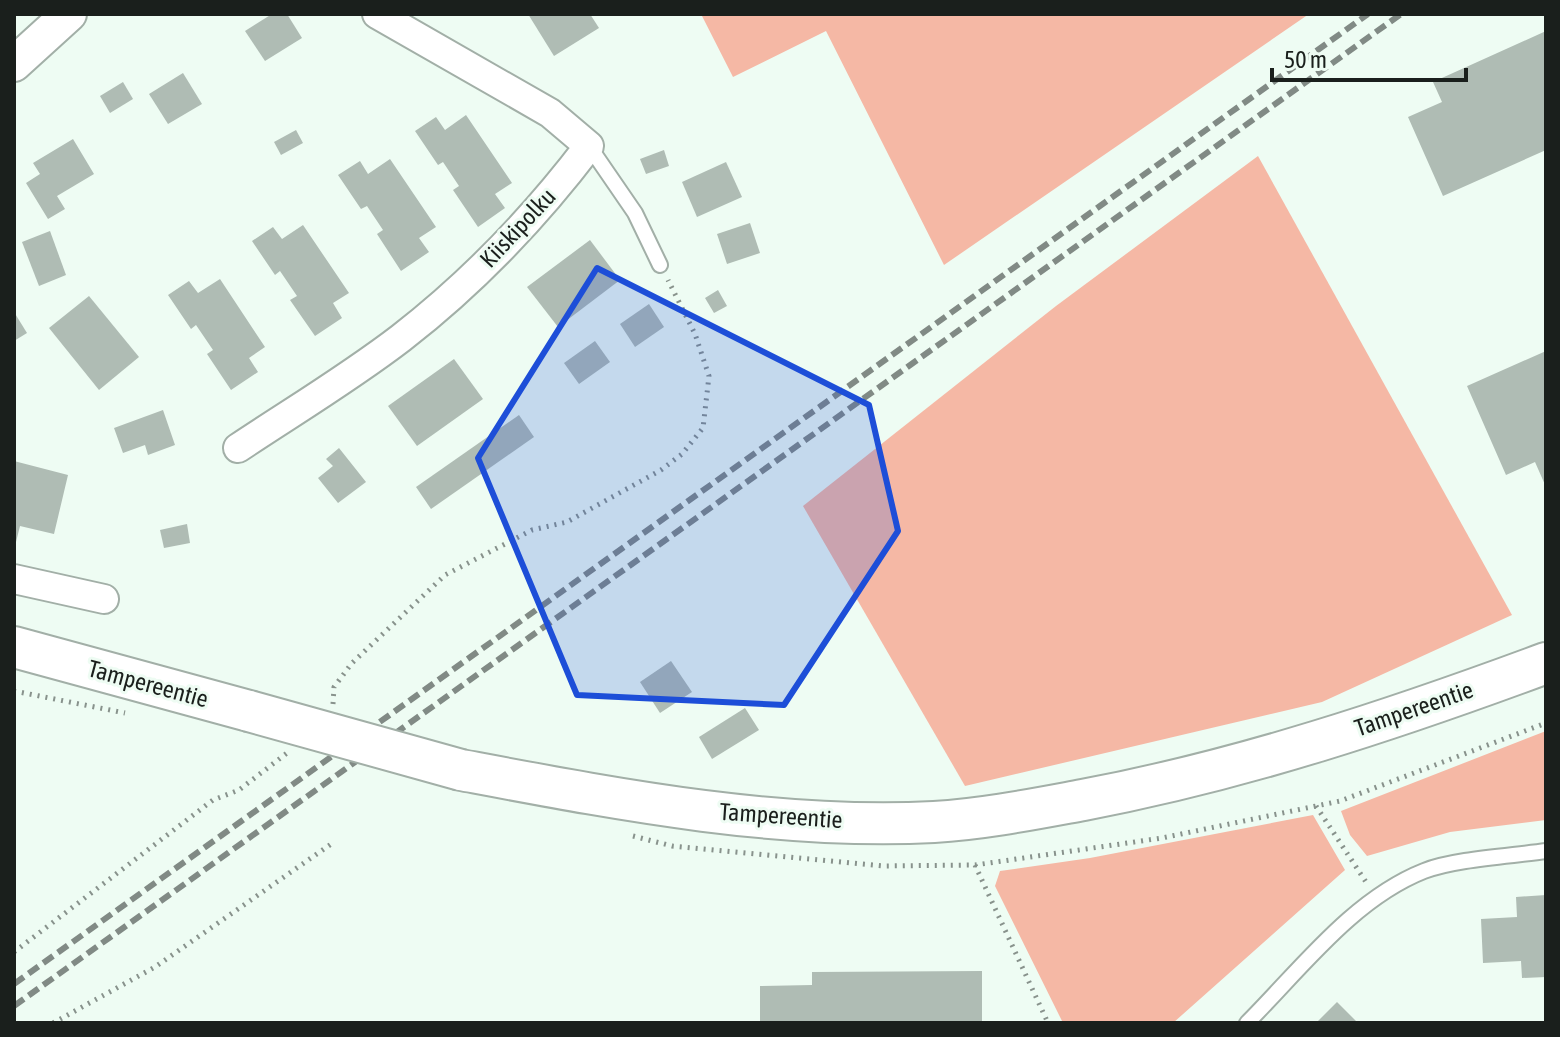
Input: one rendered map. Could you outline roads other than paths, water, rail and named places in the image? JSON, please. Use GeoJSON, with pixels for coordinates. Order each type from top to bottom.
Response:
{"type":"FeatureCollection","features":[{"type":"Feature","properties":{"kind":"main road","name":"Tampereentie"},"geometry":{"type":"LineString","coordinates":[[14,647],[461,770],[652,806],[831,822],[934,822],[1009,814],[1268,759],[1546,663]]}},
{"type":"Feature","properties":{"kind":"street"},"geometry":{"type":"LineString","coordinates":[[14,64],[69,14]]}},
{"type":"Feature","properties":{"kind":"street"},"geometry":{"type":"LineString","coordinates":[[377,14],[550,113],[589,146]]}},
{"type":"Feature","properties":{"kind":"street","name":"Kiiskipolku"},"geometry":{"type":"LineString","coordinates":[[238,448],[400,339],[490,260],[556,190],[589,146]]}},
{"type":"Feature","properties":{"kind":"street"},"geometry":{"type":"LineString","coordinates":[[14,579],[104,599]]}},
{"type":"Feature","properties":{"kind":"lane"},"geometry":{"type":"LineString","coordinates":[[589,146],[635,213],[660,265]]}},
{"type":"Feature","properties":{"kind":"lane"},"geometry":{"type":"LineString","coordinates":[[1247,1023],[1377,897],[1427,870],[1546,851]]}},
{"type":"Feature","properties":{"kind":"railway"},"geometry":{"type":"LineString","coordinates":[[14,984],[1368,14]]}},
{"type":"Feature","properties":{"kind":"railway"},"geometry":{"type":"LineString","coordinates":[[14,1006],[1401,14]]}}]}
